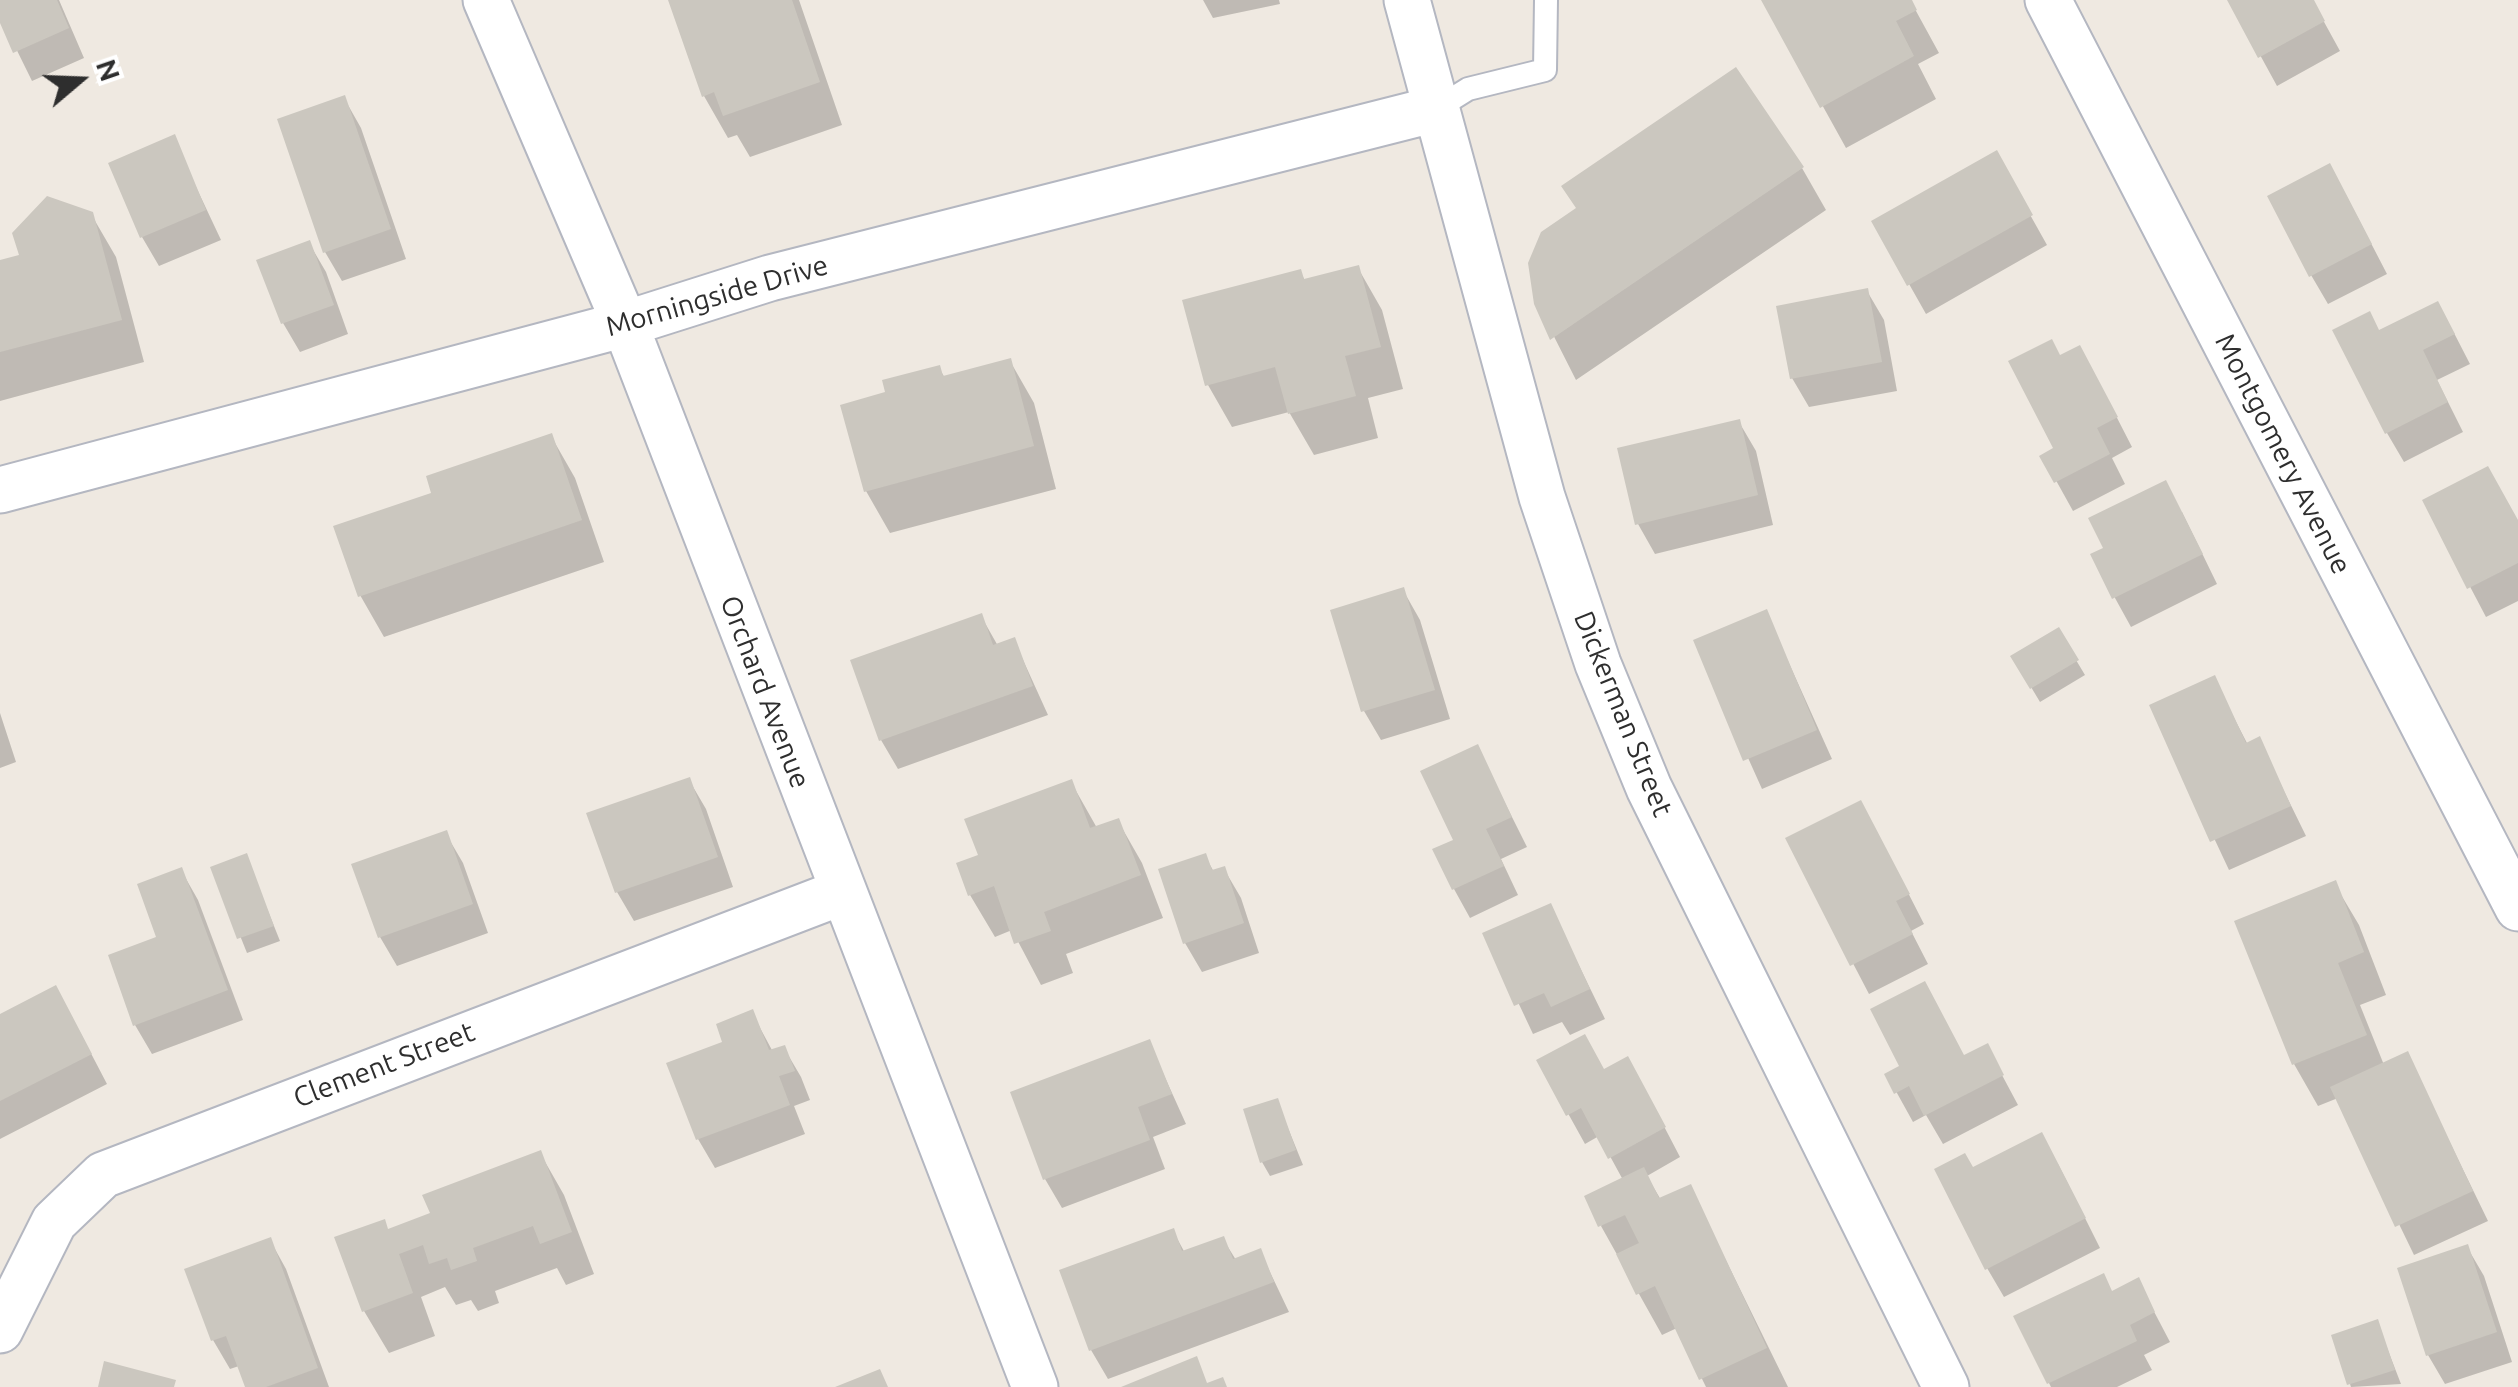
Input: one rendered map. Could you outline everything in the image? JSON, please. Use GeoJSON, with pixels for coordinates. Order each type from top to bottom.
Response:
{"type":"FeatureCollection","features":[{"type":"Feature","properties":{"kind":"street","name":"Orchard Avenue"},"geometry":{"type":"LineString","coordinates":[[486,0],[625,324],[1035,1387]]}},
{"type":"Feature","properties":{"kind":"street","name":"Dickerman Street"},"geometry":{"type":"LineString","coordinates":[[1406,0],[1542,497],[1598,664],[1658,805],[1946,1387]]}},
{"type":"Feature","properties":{"kind":"street","name":"Montgomery Avenue"},"geometry":{"type":"LineString","coordinates":[[2048,0],[2518,908]]}},
{"type":"Feature","properties":{"kind":"street","name":"Morningside Drive"},"geometry":{"type":"LineString","coordinates":[[0,490],[625,324],[770,278],[1436,108]]}},
{"type":"Feature","properties":{"kind":"street","name":"Clement Street"},"geometry":{"type":"LineString","coordinates":[[0,1330],[54,1222],[103,1176],[842,892]]}},
{"type":"Feature","properties":{"kind":"lane"},"geometry":{"type":"LineString","coordinates":[[1436,108],[1468,89],[1545,70],[1546,0]]}},
{"type":"Feature","properties":{"kind":"building"},"geometry":{"type":"Polygon","coordinates":[[[0,0],[57,0],[69,28],[13,53],[0,23],[0,0]]]}},
{"type":"Feature","properties":{"kind":"building"},"geometry":{"type":"Polygon","coordinates":[[[668,0],[792,0],[820,82],[723,116],[714,92],[702,97],[668,0]]]}},
{"type":"Feature","properties":{"kind":"building"},"geometry":{"type":"Polygon","coordinates":[[[1761,0],[1912,0],[1917,10],[1896,21],[1914,56],[1820,108],[1761,0]]]}},
{"type":"Feature","properties":{"kind":"building"},"geometry":{"type":"Polygon","coordinates":[[[2227,0],[2314,0],[2325,21],[2258,58],[2227,0]]]}},
{"type":"Feature","properties":{"kind":"building"},"geometry":{"type":"Polygon","coordinates":[[[1736,67],[1804,167],[1550,340],[1534,304],[1528,263],[1541,232],[1576,208],[1561,186],[1736,67]]]}},
{"type":"Feature","properties":{"kind":"building"},"geometry":{"type":"Polygon","coordinates":[[[345,95],[391,229],[323,253],[277,119],[345,95]]]}},
{"type":"Feature","properties":{"kind":"building"},"geometry":{"type":"Polygon","coordinates":[[[175,134],[206,210],[140,238],[108,163],[175,134]]]}},
{"type":"Feature","properties":{"kind":"building"},"geometry":{"type":"Polygon","coordinates":[[[1997,150],[2033,215],[1907,286],[1871,221],[1997,150]]]}},
{"type":"Feature","properties":{"kind":"building"},"geometry":{"type":"Polygon","coordinates":[[[2330,163],[2372,244],[2309,277],[2267,196],[2330,163]]]}},
{"type":"Feature","properties":{"kind":"building"},"geometry":{"type":"Polygon","coordinates":[[[47,196],[93,212],[122,320],[0,352],[0,260],[19,255],[12,233],[47,196]]]}},
{"type":"Feature","properties":{"kind":"building"},"geometry":{"type":"Polygon","coordinates":[[[310,240],[334,305],[281,324],[256,260],[310,240]]]}},
{"type":"Feature","properties":{"kind":"building"},"geometry":{"type":"Polygon","coordinates":[[[1359,265],[1381,347],[1345,356],[1356,396],[1288,414],[1275,367],[1205,386],[1182,300],[1301,269],[1304,279],[1359,265]]]}},
{"type":"Feature","properties":{"kind":"building"},"geometry":{"type":"Polygon","coordinates":[[[1868,288],[1882,362],[1790,379],[1776,306],[1868,288]]]}},
{"type":"Feature","properties":{"kind":"building"},"geometry":{"type":"Polygon","coordinates":[[[2438,301],[2455,334],[2423,350],[2448,402],[2385,434],[2332,330],[2370,311],[2379,330],[2438,301]]]}},
{"type":"Feature","properties":{"kind":"building"},"geometry":{"type":"Polygon","coordinates":[[[2052,339],[2060,355],[2080,345],[2118,417],[2097,428],[2110,454],[2054,483],[2039,456],[2053,448],[2008,361],[2052,339]]]}},
{"type":"Feature","properties":{"kind":"building"},"geometry":{"type":"Polygon","coordinates":[[[1011,358],[1034,446],[864,492],[840,405],[885,392],[882,380],[940,365],[943,376],[1011,358]]]}},
{"type":"Feature","properties":{"kind":"building"},"geometry":{"type":"Polygon","coordinates":[[[1740,419],[1758,495],[1635,525],[1617,448],[1740,419]]]}},
{"type":"Feature","properties":{"kind":"building"},"geometry":{"type":"Polygon","coordinates":[[[552,433],[582,520],[358,597],[333,526],[431,493],[426,476],[552,433]]]}},
{"type":"Feature","properties":{"kind":"building"},"geometry":{"type":"Polygon","coordinates":[[[2488,466],[2518,520],[2518,563],[2467,589],[2422,500],[2488,466]]]}},
{"type":"Feature","properties":{"kind":"building"},"geometry":{"type":"Polygon","coordinates":[[[2166,480],[2203,554],[2112,599],[2090,554],[2103,548],[2088,518],[2166,480]]]}},
{"type":"Feature","properties":{"kind":"building"},"geometry":{"type":"Polygon","coordinates":[[[1404,587],[1435,690],[1361,712],[1330,610],[1404,587]]]}},
{"type":"Feature","properties":{"kind":"building"},"geometry":{"type":"Polygon","coordinates":[[[1767,609],[1817,730],[1743,761],[1693,640],[1767,609]]]}},
{"type":"Feature","properties":{"kind":"building"},"geometry":{"type":"Polygon","coordinates":[[[982,613],[993,645],[1015,637],[1033,686],[879,741],[850,660],[982,613]]]}},
{"type":"Feature","properties":{"kind":"building"},"geometry":{"type":"Polygon","coordinates":[[[2059,627],[2079,660],[2030,689],[2010,656],[2059,627]]]}},
{"type":"Feature","properties":{"kind":"building"},"geometry":{"type":"Polygon","coordinates":[[[2215,675],[2246,743],[2260,736],[2291,806],[2210,842],[2149,705],[2215,675]]]}},
{"type":"Feature","properties":{"kind":"building"},"geometry":{"type":"Polygon","coordinates":[[[1478,744],[1512,817],[1486,829],[1504,866],[1452,890],[1432,849],[1453,840],[1420,771],[1478,744]]]}},
{"type":"Feature","properties":{"kind":"building"},"geometry":{"type":"Polygon","coordinates":[[[690,777],[718,857],[615,893],[586,813],[690,777]]]}},
{"type":"Feature","properties":{"kind":"building"},"geometry":{"type":"Polygon","coordinates":[[[1072,779],[1090,828],[1119,818],[1141,875],[1044,912],[1051,931],[1014,944],[994,886],[968,896],[956,863],[978,855],[964,819],[1072,779]]]}},
{"type":"Feature","properties":{"kind":"building"},"geometry":{"type":"Polygon","coordinates":[[[1861,800],[1910,894],[1896,901],[1913,934],[1850,966],[1785,838],[1861,800]]]}},
{"type":"Feature","properties":{"kind":"building"},"geometry":{"type":"Polygon","coordinates":[[[447,830],[473,904],[378,938],[351,864],[447,830]]]}},
{"type":"Feature","properties":{"kind":"building"},"geometry":{"type":"Polygon","coordinates":[[[247,853],[274,926],[237,939],[210,867],[247,853]]]}},
{"type":"Feature","properties":{"kind":"building"},"geometry":{"type":"Polygon","coordinates":[[[1206,853],[1212,870],[1225,866],[1244,923],[1183,944],[1158,869],[1206,853]]]}},
{"type":"Feature","properties":{"kind":"building"},"geometry":{"type":"Polygon","coordinates":[[[182,867],[228,990],[133,1026],[108,955],[156,937],[137,884],[182,867]]]}},
{"type":"Feature","properties":{"kind":"building"},"geometry":{"type":"Polygon","coordinates":[[[2336,880],[2364,952],[2338,963],[2367,1035],[2292,1065],[2234,921],[2336,880]]]}},
{"type":"Feature","properties":{"kind":"building"},"geometry":{"type":"Polygon","coordinates":[[[1551,903],[1590,989],[1551,1007],[1544,993],[1514,1006],[1482,933],[1551,903]]]}},
{"type":"Feature","properties":{"kind":"building"},"geometry":{"type":"Polygon","coordinates":[[[1925,981],[1964,1055],[1988,1043],[2004,1075],[1924,1116],[1909,1086],[1894,1094],[1884,1074],[1899,1066],[1870,1009],[1925,981]]]}},
{"type":"Feature","properties":{"kind":"building"},"geometry":{"type":"Polygon","coordinates":[[[56,985],[92,1054],[0,1101],[0,1014],[56,985]]]}},
{"type":"Feature","properties":{"kind":"building"},"geometry":{"type":"Polygon","coordinates":[[[753,1009],[769,1050],[785,1045],[795,1071],[779,1076],[790,1105],[696,1140],[666,1063],[722,1042],[716,1024],[753,1009]]]}},
{"type":"Feature","properties":{"kind":"building"},"geometry":{"type":"Polygon","coordinates":[[[1585,1034],[1604,1069],[1628,1056],[1666,1127],[1608,1159],[1581,1108],[1566,1116],[1536,1060],[1585,1034]]]}},
{"type":"Feature","properties":{"kind":"building"},"geometry":{"type":"Polygon","coordinates":[[[1150,1039],[1172,1094],[1138,1107],[1150,1140],[1043,1180],[1010,1092],[1150,1039]]]}},
{"type":"Feature","properties":{"kind":"building"},"geometry":{"type":"Polygon","coordinates":[[[2408,1051],[2473,1191],[2395,1227],[2330,1087],[2408,1051]]]}},
{"type":"Feature","properties":{"kind":"building"},"geometry":{"type":"Polygon","coordinates":[[[1278,1098],[1296,1150],[1260,1163],[1243,1109],[1278,1098]]]}},
{"type":"Feature","properties":{"kind":"building"},"geometry":{"type":"Polygon","coordinates":[[[2042,1132],[2086,1218],[1985,1270],[1934,1169],[1965,1153],[1973,1167],[2042,1132]]]}},
{"type":"Feature","properties":{"kind":"building"},"geometry":{"type":"Polygon","coordinates":[[[541,1150],[572,1232],[540,1244],[533,1226],[473,1248],[477,1261],[451,1270],[447,1258],[429,1264],[423,1245],[399,1254],[413,1293],[362,1312],[334,1237],[385,1219],[388,1229],[430,1213],[422,1195],[541,1150]]]}},
{"type":"Feature","properties":{"kind":"building"},"geometry":{"type":"Polygon","coordinates":[[[1644,1167],[1659,1198],[1691,1184],[1767,1348],[1699,1380],[1655,1286],[1636,1295],[1616,1254],[1639,1243],[1625,1215],[1598,1227],[1584,1196],[1644,1167]]]}},
{"type":"Feature","properties":{"kind":"building"},"geometry":{"type":"Polygon","coordinates":[[[1174,1228],[1182,1251],[1224,1236],[1233,1259],[1261,1248],[1274,1282],[1089,1351],[1059,1270],[1174,1228]]]}},
{"type":"Feature","properties":{"kind":"building"},"geometry":{"type":"Polygon","coordinates":[[[271,1237],[318,1368],[266,1387],[245,1387],[226,1336],[211,1341],[184,1269],[271,1237]]]}},
{"type":"Feature","properties":{"kind":"building"},"geometry":{"type":"Polygon","coordinates":[[[2468,1244],[2497,1332],[2426,1356],[2397,1268],[2468,1244]]]}},
{"type":"Feature","properties":{"kind":"building"},"geometry":{"type":"Polygon","coordinates":[[[2104,1273],[2112,1291],[2139,1277],[2155,1312],[2130,1325],[2137,1341],[2047,1384],[2013,1316],[2104,1273]]]}},
{"type":"Feature","properties":{"kind":"building"},"geometry":{"type":"Polygon","coordinates":[[[2378,1319],[2395,1370],[2347,1385],[2331,1335],[2378,1319]]]}},
{"type":"Feature","properties":{"kind":"building"},"geometry":{"type":"Polygon","coordinates":[[[1197,1356],[1207,1383],[1223,1377],[1227,1387],[1121,1387],[1197,1356]]]}},
{"type":"Feature","properties":{"kind":"building"},"geometry":{"type":"Polygon","coordinates":[[[104,1361],[176,1380],[174,1387],[98,1387],[104,1361]]]}},
{"type":"Feature","properties":{"kind":"building"},"geometry":{"type":"Polygon","coordinates":[[[880,1369],[888,1387],[835,1387],[880,1369]]]}}]}
